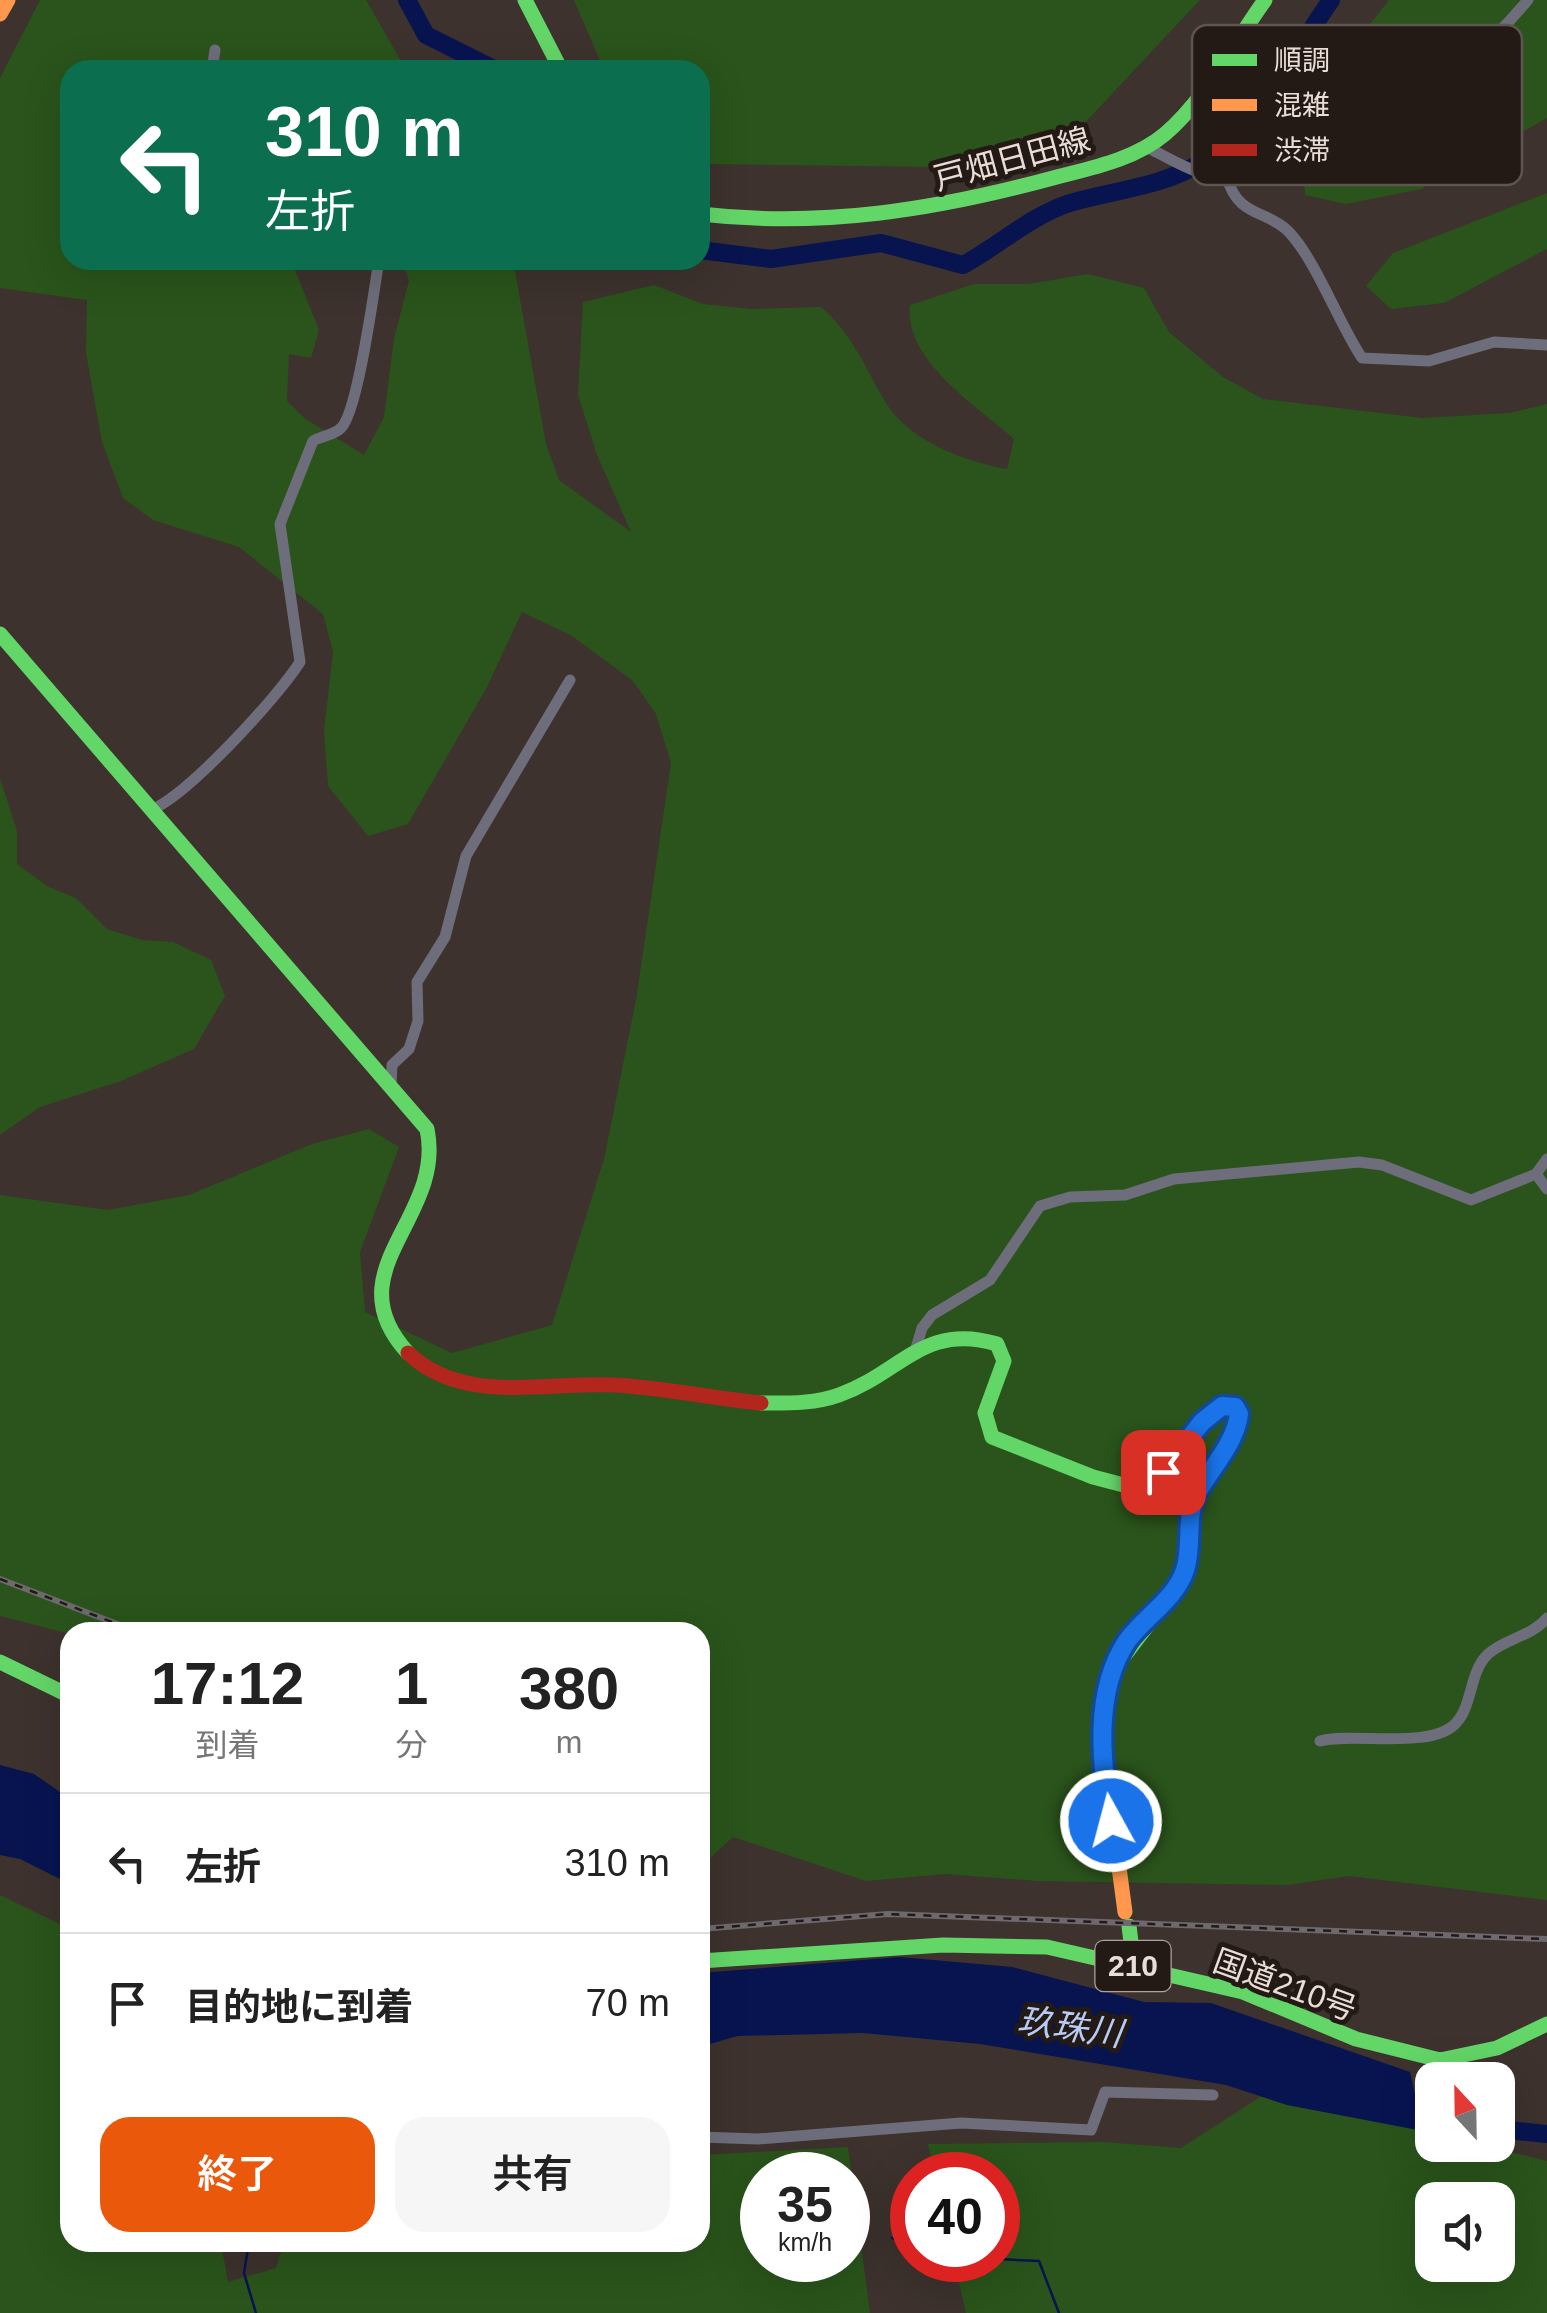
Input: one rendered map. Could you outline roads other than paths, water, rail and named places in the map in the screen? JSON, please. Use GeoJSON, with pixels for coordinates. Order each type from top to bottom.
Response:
{"type":"FeatureCollection","features":[{"type":"Feature","properties":{"kind":"main road"},"geometry":{"type":"LineString","coordinates":[[0,14],[8,0]]}},
{"type":"Feature","properties":{"kind":"main road","name":"戸畑日田線"},"geometry":{"type":"LineString","coordinates":[[1246,25],[1265,0]]}},
{"type":"Feature","properties":{"kind":"main road"},"geometry":{"type":"LineString","coordinates":[[526,2],[556,60]]}},
{"type":"Feature","properties":{"kind":"main road","name":"戸畑日田線"},"geometry":{"type":"LineString","coordinates":[[710,215],[809,220],[942,209],[1130,157],[1168,131],[1192,99]]}},
{"type":"Feature","properties":{"kind":"main road"},"geometry":{"type":"LineString","coordinates":[[0,634],[427,1129],[435,1161],[429,1185],[389,1248],[381,1283],[383,1310],[408,1354],[433,1373],[455,1382],[497,1387],[592,1384],[724,1398],[818,1401],[860,1386],[916,1348],[960,1337],[997,1344],[1004,1361],[988,1401],[989,1433],[1011,1447],[1131,1488],[1154,1481],[1216,1410],[1230,1404],[1239,1414],[1235,1432],[1191,1507],[1187,1562],[1178,1585],[1127,1642],[1107,1690],[1102,1732],[1105,1788],[1125,1878],[1130,1942],[1121,1964]]}},
{"type":"Feature","properties":{"kind":"main road"},"geometry":{"type":"LineString","coordinates":[[0,1662],[60,1689]]}},
{"type":"Feature","properties":{"kind":"main road","name":"国道210号"},"geometry":{"type":"LineString","coordinates":[[710,1960],[988,1944],[1048,1947],[1243,1992],[1356,2040],[1413,2057],[1458,2058],[1497,2048],[1547,2024]]}},
{"type":"Feature","properties":{"kind":"street"},"geometry":{"type":"LineString","coordinates":[[1505,25],[1528,0]]}},
{"type":"Feature","properties":{"kind":"street"},"geometry":{"type":"LineString","coordinates":[[214,60],[215,50]]}},
{"type":"Feature","properties":{"kind":"street"},"geometry":{"type":"LineString","coordinates":[[1147,147],[1192,170]]}},
{"type":"Feature","properties":{"kind":"street"},"geometry":{"type":"LineString","coordinates":[[1229,185],[1257,216],[1287,230],[1362,358],[1429,361],[1494,342],[1547,344]]}},
{"type":"Feature","properties":{"kind":"street"},"geometry":{"type":"LineString","coordinates":[[150,810],[164,805],[226,748],[300,662],[280,524],[313,441],[338,432],[346,423],[377,270]]}},
{"type":"Feature","properties":{"kind":"street"},"geometry":{"type":"LineString","coordinates":[[392,1088],[392,1065],[409,1049],[418,1022],[417,982],[445,937],[466,856],[570,680]]}},
{"type":"Feature","properties":{"kind":"street"},"geometry":{"type":"LineString","coordinates":[[916,1348],[922,1328],[932,1315],[990,1280],[1040,1206],[1070,1196],[1125,1195],[1203,1175],[1359,1162],[1382,1165],[1471,1200],[1536,1174],[1547,1158]]}},
{"type":"Feature","properties":{"kind":"street"},"geometry":{"type":"LineString","coordinates":[[1536,1174],[1547,1188]]}},
{"type":"Feature","properties":{"kind":"street"},"geometry":{"type":"LineString","coordinates":[[1320,1741],[1336,1737],[1402,1739],[1451,1728],[1460,1719],[1479,1665],[1491,1652],[1530,1634],[1547,1618]]}},
{"type":"Feature","properties":{"kind":"street"},"geometry":{"type":"LineString","coordinates":[[710,2137],[758,2139],[961,2123],[1091,2130],[1105,2092],[1213,2095]]}},
{"type":"Feature","properties":{"kind":"water"},"geometry":{"type":"Polygon","coordinates":[[[0,1765],[34,1774],[60,1792],[60,1879],[20,1859],[0,1855],[0,1765]]]}},
{"type":"Feature","properties":{"kind":"water"},"geometry":{"type":"Polygon","coordinates":[[[900,1957],[1012,1967],[1144,2002],[1211,2003],[1410,2072],[1415,2095],[1415,2129],[1287,2105],[1226,2085],[980,2044],[863,2033],[737,2036],[710,2044],[710,1972],[900,1957]]]}},
{"type":"Feature","properties":{"kind":"waterway"},"geometry":{"type":"LineString","coordinates":[[407,0],[426,35],[476,60]]}},
{"type":"Feature","properties":{"kind":"waterway"},"geometry":{"type":"LineString","coordinates":[[1315,25],[1331,0]]}},
{"type":"Feature","properties":{"kind":"waterway"},"geometry":{"type":"LineString","coordinates":[[710,251],[771,259],[881,243],[963,265],[1056,208],[1154,183],[1192,167]]}},
{"type":"Feature","properties":{"kind":"waterway","name":"玖珠川"},"geometry":{"type":"LineString","coordinates":[[1398,2103],[1415,2108]]}},
{"type":"Feature","properties":{"kind":"waterway","name":"玖珠川"},"geometry":{"type":"LineString","coordinates":[[1515,2131],[1547,2134]]}},
{"type":"Feature","properties":{"kind":"waterway"},"geometry":{"type":"LineString","coordinates":[[247,2252],[244,2273],[256,2313]]}},
{"type":"Feature","properties":{"kind":"waterway"},"geometry":{"type":"LineString","coordinates":[[1020,2260],[1039,2261],[1059,2313]]}},
{"type":"Feature","properties":{"kind":"railway"},"geometry":{"type":"LineString","coordinates":[[0,1579],[112,1622]]}},
{"type":"Feature","properties":{"kind":"railway"},"geometry":{"type":"LineString","coordinates":[[710,1928],[888,1914],[1547,1939]]}}]}
